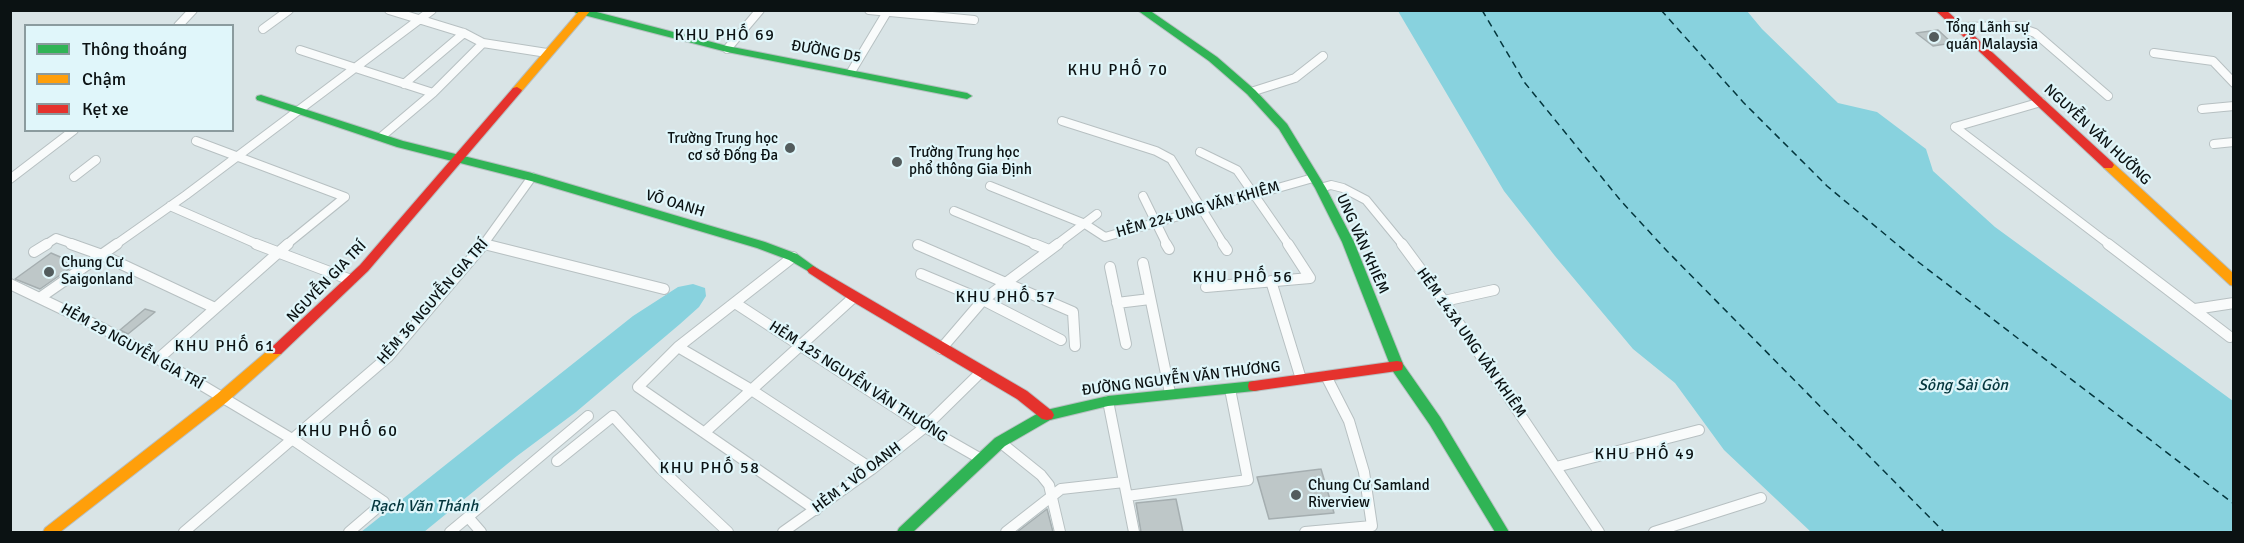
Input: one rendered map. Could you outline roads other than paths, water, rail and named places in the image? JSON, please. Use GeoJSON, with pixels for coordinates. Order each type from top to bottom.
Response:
{"type":"FeatureCollection","features":[{"type":"Feature","properties":{"kind":"street"},"geometry":{"type":"LineString","coordinates":[[180,24],[193,10]]}},
{"type":"Feature","properties":{"kind":"street"},"geometry":{"type":"LineString","coordinates":[[263,30],[289,10]]}},
{"type":"Feature","properties":{"kind":"street"},"geometry":{"type":"LineString","coordinates":[[389,10],[464,33],[483,43],[547,53]]}},
{"type":"Feature","properties":{"kind":"street"},"geometry":{"type":"LineString","coordinates":[[41,297],[237,158],[432,10]]}},
{"type":"Feature","properties":{"kind":"street"},"geometry":{"type":"LineString","coordinates":[[727,49],[760,10]]}},
{"type":"Feature","properties":{"kind":"street"},"geometry":{"type":"LineString","coordinates":[[869,10],[974,20]]}},
{"type":"Feature","properties":{"kind":"street","name":"UNG VĂN KHIÊM"},"geometry":{"type":"LineString","coordinates":[[1142,10],[1213,59],[1251,92],[1283,127],[1348,242],[1397,366],[1435,421],[1502,532]]}},
{"type":"Feature","properties":{"kind":"street","name":"NGUYỄN VĂN HƯỞNG"},"geometry":{"type":"LineString","coordinates":[[1940,10],[2234,282]]}},
{"type":"Feature","properties":{"kind":"street","name":"ĐƯỜNG D5"},"geometry":{"type":"LineString","coordinates":[[581,11],[727,49],[967,96]]}},
{"type":"Feature","properties":{"kind":"street","name":"NGUYỄN GIA TRÍ"},"geometry":{"type":"LineString","coordinates":[[50,532],[222,398],[292,338],[351,280],[581,11]]}},
{"type":"Feature","properties":{"kind":"street"},"geometry":{"type":"LineString","coordinates":[[851,72],[887,12]]}},
{"type":"Feature","properties":{"kind":"street"},"geometry":{"type":"LineString","coordinates":[[1957,27],[2015,26],[2035,33],[2108,96]]}},
{"type":"Feature","properties":{"kind":"street"},"geometry":{"type":"LineString","coordinates":[[404,84],[464,33]]}},
{"type":"Feature","properties":{"kind":"street"},"geometry":{"type":"LineString","coordinates":[[381,137],[433,93],[483,43]]}},
{"type":"Feature","properties":{"kind":"street"},"geometry":{"type":"LineString","coordinates":[[300,50],[433,93]]}},
{"type":"Feature","properties":{"kind":"street"},"geometry":{"type":"LineString","coordinates":[[2154,53],[2213,61],[2234,83]]}},
{"type":"Feature","properties":{"kind":"street"},"geometry":{"type":"LineString","coordinates":[[1251,92],[1295,78],[1323,56]]}},
{"type":"Feature","properties":{"kind":"street","name":"VÕ OANH"},"geometry":{"type":"LineString","coordinates":[[261,98],[381,137],[532,177],[732,236],[793,257],[854,297],[1022,395],[1047,415]]}},
{"type":"Feature","properties":{"kind":"street"},"geometry":{"type":"LineString","coordinates":[[2041,102],[1954,128],[2230,337]]}},
{"type":"Feature","properties":{"kind":"street"},"geometry":{"type":"LineString","coordinates":[[2202,109],[2234,106]]}},
{"type":"Feature","properties":{"kind":"street"},"geometry":{"type":"LineString","coordinates":[[1062,121],[1156,151],[1171,159],[1227,250]]}},
{"type":"Feature","properties":{"kind":"street"},"geometry":{"type":"LineString","coordinates":[[10,179],[71,132]]}},
{"type":"Feature","properties":{"kind":"street"},"geometry":{"type":"LineString","coordinates":[[158,359],[277,253],[345,197],[196,141]]}},
{"type":"Feature","properties":{"kind":"street"},"geometry":{"type":"LineString","coordinates":[[2214,144],[2234,142]]}},
{"type":"Feature","properties":{"kind":"street"},"geometry":{"type":"LineString","coordinates":[[1200,152],[1237,170],[1310,278],[1206,287]]}},
{"type":"Feature","properties":{"kind":"street"},"geometry":{"type":"LineString","coordinates":[[74,177],[96,160]]}},
{"type":"Feature","properties":{"kind":"street","name":"HẺM 36 NGUYỄN GIA TRÍ"},"geometry":{"type":"LineString","coordinates":[[184,532],[388,357],[484,244],[532,177]]}},
{"type":"Feature","properties":{"kind":"street","name":"HẺM 224 UNG VĂN KHIÊM"},"geometry":{"type":"LineString","coordinates":[[990,186],[1085,224],[1105,237],[1255,194],[1316,183]]}},
{"type":"Feature","properties":{"kind":"street","name":"HẺM 143A UNG VĂN KHIÊM"},"geometry":{"type":"LineString","coordinates":[[1316,183],[1343,188],[1366,200],[1387,224],[1444,301],[1599,532]]}},
{"type":"Feature","properties":{"kind":"street"},"geometry":{"type":"LineString","coordinates":[[1143,196],[1169,249]]}},
{"type":"Feature","properties":{"kind":"street"},"geometry":{"type":"LineString","coordinates":[[170,206],[277,253],[351,280]]}},
{"type":"Feature","properties":{"kind":"street"},"geometry":{"type":"LineString","coordinates":[[954,211],[1049,250]]}},
{"type":"Feature","properties":{"kind":"street"},"geometry":{"type":"LineString","coordinates":[[941,349],[983,300],[1096,214]]}},
{"type":"Feature","properties":{"kind":"street"},"geometry":{"type":"LineString","coordinates":[[34,252],[56,238],[102,255],[215,309]]}},
{"type":"Feature","properties":{"kind":"street"},"geometry":{"type":"LineString","coordinates":[[484,244],[664,289]]}},
{"type":"Feature","properties":{"kind":"street"},"geometry":{"type":"LineString","coordinates":[[918,244],[1074,312],[1075,346]]}},
{"type":"Feature","properties":{"kind":"street"},"geometry":{"type":"LineString","coordinates":[[793,257],[678,347],[638,387],[816,510]]}},
{"type":"Feature","properties":{"kind":"street"},"geometry":{"type":"LineString","coordinates":[[1143,263],[1170,393]]}},
{"type":"Feature","properties":{"kind":"street"},"geometry":{"type":"LineString","coordinates":[[1110,267],[1126,344]]}},
{"type":"Feature","properties":{"kind":"street"},"geometry":{"type":"LineString","coordinates":[[921,274],[983,300],[1061,339]]}},
{"type":"Feature","properties":{"kind":"street"},"geometry":{"type":"LineString","coordinates":[[1271,281],[1301,379]]}},
{"type":"Feature","properties":{"kind":"street","name":"HẺM 29 NGUYỄN GIA TRÍ"},"geometry":{"type":"LineString","coordinates":[[10,284],[41,297],[158,359],[292,439],[384,502],[349,532]]}},
{"type":"Feature","properties":{"kind":"street"},"geometry":{"type":"LineString","coordinates":[[1444,301],[1494,290]]}},
{"type":"Feature","properties":{"kind":"street"},"geometry":{"type":"LineString","coordinates":[[705,432],[750,388],[854,297]]}},
{"type":"Feature","properties":{"kind":"street"},"geometry":{"type":"LineString","coordinates":[[1117,303],[1150,299]]}},
{"type":"Feature","properties":{"kind":"street","name":"HẺM 125 NGUYỄN VĂN THƯƠNG"},"geometry":{"type":"LineString","coordinates":[[735,303],[925,427],[981,459]]}},
{"type":"Feature","properties":{"kind":"street"},"geometry":{"type":"LineString","coordinates":[[2195,309],[2234,303]]}},
{"type":"Feature","properties":{"kind":"street"},"geometry":{"type":"LineString","coordinates":[[678,347],[750,388],[872,469]]}},
{"type":"Feature","properties":{"kind":"street","name":"ĐƯỜNG NGUYỄN VĂN THƯƠNG"},"geometry":{"type":"LineString","coordinates":[[904,532],[1000,442],[1047,415],[1108,401],[1170,393],[1230,389],[1397,366]]}},
{"type":"Feature","properties":{"kind":"street","name":"HẺM 1 VÕ OANH"},"geometry":{"type":"LineString","coordinates":[[783,532],[872,469],[925,427],[981,372]]}},
{"type":"Feature","properties":{"kind":"street"},"geometry":{"type":"LineString","coordinates":[[1305,532],[1372,529],[1364,472],[1349,421],[1326,376]]}},
{"type":"Feature","properties":{"kind":"street"},"geometry":{"type":"LineString","coordinates":[[1127,496],[1248,480],[1230,389]]}},
{"type":"Feature","properties":{"kind":"street"},"geometry":{"type":"LineString","coordinates":[[1108,401],[1134,532]]}},
{"type":"Feature","properties":{"kind":"street"},"geometry":{"type":"LineString","coordinates":[[450,532],[588,416]]}},
{"type":"Feature","properties":{"kind":"street"},"geometry":{"type":"LineString","coordinates":[[557,461],[613,416],[661,469],[728,532]]}},
{"type":"Feature","properties":{"kind":"street"},"geometry":{"type":"LineString","coordinates":[[1556,467],[1699,430]]}},
{"type":"Feature","properties":{"kind":"street"},"geometry":{"type":"LineString","coordinates":[[1000,442],[1041,475],[1049,485],[1060,532]]}},
{"type":"Feature","properties":{"kind":"street"},"geometry":{"type":"LineString","coordinates":[[1006,532],[1060,489],[1124,482]]}},
{"type":"Feature","properties":{"kind":"street"},"geometry":{"type":"LineString","coordinates":[[1654,532],[1761,498]]}},
{"type":"Feature","properties":{"kind":"street"},"geometry":{"type":"LineString","coordinates":[[468,517],[481,532]]}},
{"type":"Feature","properties":{"kind":"water","name":"Sông Sài Gòn"},"geometry":{"type":"Polygon","coordinates":[[[1398,11],[1747,11],[1762,29],[1838,103],[1877,112],[1926,149],[1933,171],[1995,227],[2233,401],[2233,532],[1811,532],[1724,450],[1675,383],[1633,349],[1555,256],[1504,191],[1398,11]]]}},
{"type":"Feature","properties":{"kind":"water","name":"Rạch Văn Thánh"},"geometry":{"type":"Polygon","coordinates":[[[693,284],[705,288],[706,296],[699,307],[576,412],[517,456],[424,532],[361,532],[633,316],[678,287],[693,284]]]}},
{"type":"Feature","properties":{"kind":"place","name":"Tổng Lãnh sự quán Malaysia"},"geometry":{"type":"Point","coordinates":[1934,37]}},
{"type":"Feature","properties":{"kind":"place","name":"Trường Trung học cơ sở Đống Đa"},"geometry":{"type":"Point","coordinates":[790,148]}},
{"type":"Feature","properties":{"kind":"place","name":"Trường Trung học phổ thông Gia Định"},"geometry":{"type":"Point","coordinates":[897,162]}},
{"type":"Feature","properties":{"kind":"place","name":"Chung Cư Saigonland"},"geometry":{"type":"Point","coordinates":[49,272]}},
{"type":"Feature","properties":{"kind":"place","name":"Chung Cư Samland Riverview"},"geometry":{"type":"Point","coordinates":[1296,495]}},
{"type":"Feature","properties":{"kind":"district","name":"KHU PHỐ 69"},"geometry":{"type":"Point","coordinates":[725,36]}},
{"type":"Feature","properties":{"kind":"district","name":"KHU PHỐ 70"},"geometry":{"type":"Point","coordinates":[1118,71]}},
{"type":"Feature","properties":{"kind":"district","name":"KHU PHỐ 56"},"geometry":{"type":"Point","coordinates":[1243,278]}},
{"type":"Feature","properties":{"kind":"district","name":"KHU PHỐ 57"},"geometry":{"type":"Point","coordinates":[1006,298]}},
{"type":"Feature","properties":{"kind":"district","name":"KHU PHỐ 61"},"geometry":{"type":"Point","coordinates":[225,347]}},
{"type":"Feature","properties":{"kind":"district","name":"KHU PHỐ 60"},"geometry":{"type":"Point","coordinates":[348,432]}},
{"type":"Feature","properties":{"kind":"district","name":"KHU PHỐ 49"},"geometry":{"type":"Point","coordinates":[1645,455]}},
{"type":"Feature","properties":{"kind":"district","name":"KHU PHỐ 58"},"geometry":{"type":"Point","coordinates":[710,469]}}]}
